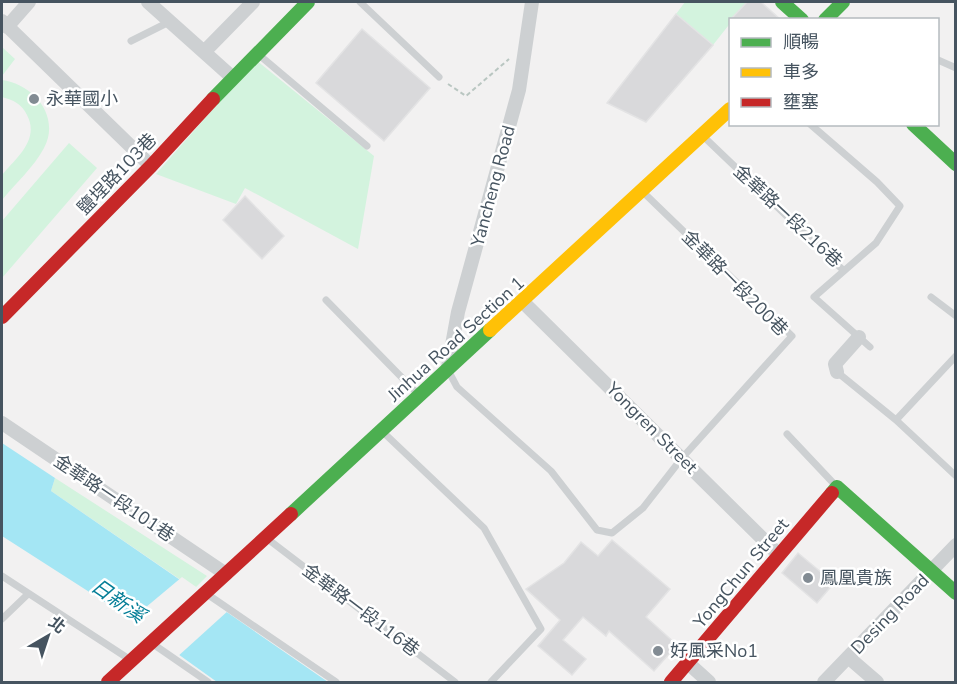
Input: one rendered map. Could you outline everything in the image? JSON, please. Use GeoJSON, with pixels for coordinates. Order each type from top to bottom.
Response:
{"type":"FeatureCollection","features":[{"type":"Feature","properties":{"kind":"street"},"geometry":{"type":"LineString","coordinates":[[29,2],[4,24],[151,166]]}},
{"type":"Feature","properties":{"kind":"street"},"geometry":{"type":"LineString","coordinates":[[148,2],[233,78]]}},
{"type":"Feature","properties":{"kind":"street"},"geometry":{"type":"LineString","coordinates":[[205,51],[253,2]]}},
{"type":"Feature","properties":{"kind":"street","name":"鹽埕路103巷"},"geometry":{"type":"LineString","coordinates":[[2,317],[151,166],[256,52],[308,2]]}},
{"type":"Feature","properties":{"kind":"street","name":"Yancheng Road"},"geometry":{"type":"LineString","coordinates":[[448,370],[458,312],[519,90],[532,2]]}},
{"type":"Feature","properties":{"kind":"street"},"geometry":{"type":"LineString","coordinates":[[782,2],[800,18]]}},
{"type":"Feature","properties":{"kind":"street"},"geometry":{"type":"LineString","coordinates":[[832,16],[843,2]]}},
{"type":"Feature","properties":{"kind":"street","name":"Jinhua Road Section 1"},"geometry":{"type":"LineString","coordinates":[[152,642],[643,192],[729,110]]}},
{"type":"Feature","properties":{"kind":"street"},"geometry":{"type":"LineString","coordinates":[[915,126],[956,164]]}},
{"type":"Feature","properties":{"kind":"street","name":"Yongren Street"},"geometry":{"type":"LineString","coordinates":[[523,302],[779,555]]}},
{"type":"Feature","properties":{"kind":"street"},"geometry":{"type":"LineString","coordinates":[[837,372],[835,364],[858,337]]}},
{"type":"Feature","properties":{"kind":"street","name":"金華路一段101巷"},"geometry":{"type":"LineString","coordinates":[[2,423],[226,574]]}},
{"type":"Feature","properties":{"kind":"street"},"geometry":{"type":"LineString","coordinates":[[837,486],[956,593]]}},
{"type":"Feature","properties":{"kind":"street","name":"YongChun Street"},"geometry":{"type":"LineString","coordinates":[[672,682],[837,486]]}},
{"type":"Feature","properties":{"kind":"street","name":"Desing Road"},"geometry":{"type":"LineString","coordinates":[[824,682],[956,545]]}},
{"type":"Feature","properties":{"kind":"street"},"geometry":{"type":"LineString","coordinates":[[108,682],[152,642]]}},
{"type":"Feature","properties":{"kind":"street"},"geometry":{"type":"LineString","coordinates":[[848,657],[876,682]]}},
{"type":"Feature","properties":{"kind":"street"},"geometry":{"type":"LineString","coordinates":[[687,663],[709,682]]}},
{"type":"Feature","properties":{"kind":"lane"},"geometry":{"type":"LineString","coordinates":[[360,2],[439,77]]}},
{"type":"Feature","properties":{"kind":"lane"},"geometry":{"type":"LineString","coordinates":[[131,41],[169,21]]}},
{"type":"Feature","properties":{"kind":"lane"},"geometry":{"type":"LineString","coordinates":[[256,52],[367,146]]}},
{"type":"Feature","properties":{"kind":"lane"},"geometry":{"type":"LineString","coordinates":[[939,60],[956,68]]}},
{"type":"Feature","properties":{"kind":"lane","name":"金華路一段216巷"},"geometry":{"type":"LineString","coordinates":[[702,136],[843,270],[876,243],[900,206],[877,182],[812,126]]}},
{"type":"Feature","properties":{"kind":"lane","name":"金華路一段200巷"},"geometry":{"type":"LineString","coordinates":[[643,192],[792,336],[682,458]]}},
{"type":"Feature","properties":{"kind":"lane"},"geometry":{"type":"LineString","coordinates":[[843,270],[814,297],[870,347]]}},
{"type":"Feature","properties":{"kind":"lane"},"geometry":{"type":"LineString","coordinates":[[931,297],[956,316]]}},
{"type":"Feature","properties":{"kind":"lane"},"geometry":{"type":"LineString","coordinates":[[326,300],[420,396]]}},
{"type":"Feature","properties":{"kind":"lane"},"geometry":{"type":"LineString","coordinates":[[896,420],[956,356]]}},
{"type":"Feature","properties":{"kind":"lane"},"geometry":{"type":"LineString","coordinates":[[448,370],[457,387],[551,471],[597,530],[612,533],[643,508],[682,458]]}},
{"type":"Feature","properties":{"kind":"lane"},"geometry":{"type":"LineString","coordinates":[[837,372],[896,420],[956,476]]}},
{"type":"Feature","properties":{"kind":"lane"},"geometry":{"type":"LineString","coordinates":[[382,431],[484,528],[541,629],[491,682]]}},
{"type":"Feature","properties":{"kind":"lane"},"geometry":{"type":"LineString","coordinates":[[787,434],[837,486]]}},
{"type":"Feature","properties":{"kind":"lane","name":"金華路一段116巷"},"geometry":{"type":"LineString","coordinates":[[267,538],[455,682]]}},
{"type":"Feature","properties":{"kind":"lane"},"geometry":{"type":"LineString","coordinates":[[2,576],[132,660]]}},
{"type":"Feature","properties":{"kind":"lane"},"geometry":{"type":"LineString","coordinates":[[205,593],[336,682]]}},
{"type":"Feature","properties":{"kind":"lane"},"geometry":{"type":"LineString","coordinates":[[2,618],[28,594]]}},
{"type":"Feature","properties":{"kind":"lane"},"geometry":{"type":"LineString","coordinates":[[152,642],[208,682]]}},
{"type":"Feature","properties":{"kind":"path"},"geometry":{"type":"LineString","coordinates":[[439,77],[466,96],[516,52]]}},
{"type":"Feature","properties":{"kind":"green space"},"geometry":{"type":"Polygon","coordinates":[[[685,2],[747,2],[734,18],[729,18],[729,25],[713,45],[676,14],[685,2]]]}},
{"type":"Feature","properties":{"kind":"green space"},"geometry":{"type":"Polygon","coordinates":[[[2,47],[15,59],[2,76],[2,47]]]}},
{"type":"Feature","properties":{"kind":"green space"},"geometry":{"type":"Polygon","coordinates":[[[256,60],[374,156],[358,249],[245,188],[236,204],[156,174],[256,60]]]}},
{"type":"Feature","properties":{"kind":"green space"},"geometry":{"type":"Polygon","coordinates":[[[2,80],[24,88],[33,95],[46,113],[49,124],[48,136],[40,155],[2,200],[2,175],[25,148],[31,133],[23,108],[2,97],[2,80]]]}},
{"type":"Feature","properties":{"kind":"green space"},"geometry":{"type":"Polygon","coordinates":[[[69,143],[97,168],[2,278],[2,221],[69,143]]]}},
{"type":"Feature","properties":{"kind":"green space"},"geometry":{"type":"Polygon","coordinates":[[[55,478],[207,576],[194,589],[51,491],[55,478]]]}},
{"type":"Feature","properties":{"kind":"water","name":"日新溪"},"geometry":{"type":"Polygon","coordinates":[[[2,443],[55,478],[51,491],[328,682],[217,682],[108,604],[2,536],[2,443]]]}},
{"type":"Feature","properties":{"kind":"pier"},"geometry":{"type":"Polygon","coordinates":[[[182,577],[229,610],[176,658],[127,623],[182,577]]]}},
{"type":"Feature","properties":{"kind":"building"},"geometry":{"type":"Polygon","coordinates":[[[747,2],[761,2],[779,18],[732,18],[747,2]]]}},
{"type":"Feature","properties":{"kind":"building"},"geometry":{"type":"Polygon","coordinates":[[[676,14],[713,45],[646,122],[607,103],[676,14]]]}},
{"type":"Feature","properties":{"kind":"building"},"geometry":{"type":"Polygon","coordinates":[[[362,29],[430,88],[384,141],[316,83],[362,29]]]}},
{"type":"Feature","properties":{"kind":"building"},"geometry":{"type":"Polygon","coordinates":[[[245,196],[284,236],[262,259],[223,220],[245,196]]]}},
{"type":"Feature","properties":{"kind":"building"},"geometry":{"type":"Polygon","coordinates":[[[612,540],[670,589],[646,617],[677,645],[654,671],[609,631],[606,636],[583,617],[563,640],[586,659],[572,675],[538,646],[560,620],[526,589],[564,563],[581,542],[598,556],[612,540]]]}},
{"type":"Feature","properties":{"kind":"building","name":"鳳凰貴族"},"geometry":{"type":"Polygon","coordinates":[[[798,553],[834,583],[817,603],[782,573],[798,553]]]}},
{"type":"Feature","properties":{"kind":"traffic: fast"},"geometry":{"type":"LineString","coordinates":[[213,99],[308,2]]}},
{"type":"Feature","properties":{"kind":"traffic: fast"},"geometry":{"type":"LineString","coordinates":[[782,2],[800,18]]}},
{"type":"Feature","properties":{"kind":"traffic: fast"},"geometry":{"type":"LineString","coordinates":[[827,18],[843,2]]}},
{"type":"Feature","properties":{"kind":"traffic: fast"},"geometry":{"type":"LineString","coordinates":[[915,126],[956,164]]}},
{"type":"Feature","properties":{"kind":"traffic: fast"},"geometry":{"type":"LineString","coordinates":[[291,514],[490,330]]}},
{"type":"Feature","properties":{"kind":"traffic: fast"},"geometry":{"type":"LineString","coordinates":[[832,493],[837,487],[956,593]]}},
{"type":"Feature","properties":{"kind":"traffic: slow"},"geometry":{"type":"LineString","coordinates":[[490,330],[729,110]]}},
{"type":"Feature","properties":{"kind":"traffic: jam"},"geometry":{"type":"LineString","coordinates":[[2,317],[151,166],[213,99]]}},
{"type":"Feature","properties":{"kind":"traffic: jam"},"geometry":{"type":"LineString","coordinates":[[671,682],[832,493]]}},
{"type":"Feature","properties":{"kind":"traffic: jam"},"geometry":{"type":"LineString","coordinates":[[108,682],[291,514]]}},
{"type":"Feature","properties":{"kind":"place","name":"永華國小"},"geometry":{"type":"Point","coordinates":[34,99]}},
{"type":"Feature","properties":{"kind":"place","name":"鳳凰貴族"},"geometry":{"type":"Point","coordinates":[808,578]}},
{"type":"Feature","properties":{"kind":"place","name":"好風采No1"},"geometry":{"type":"Point","coordinates":[658,651]}}]}
